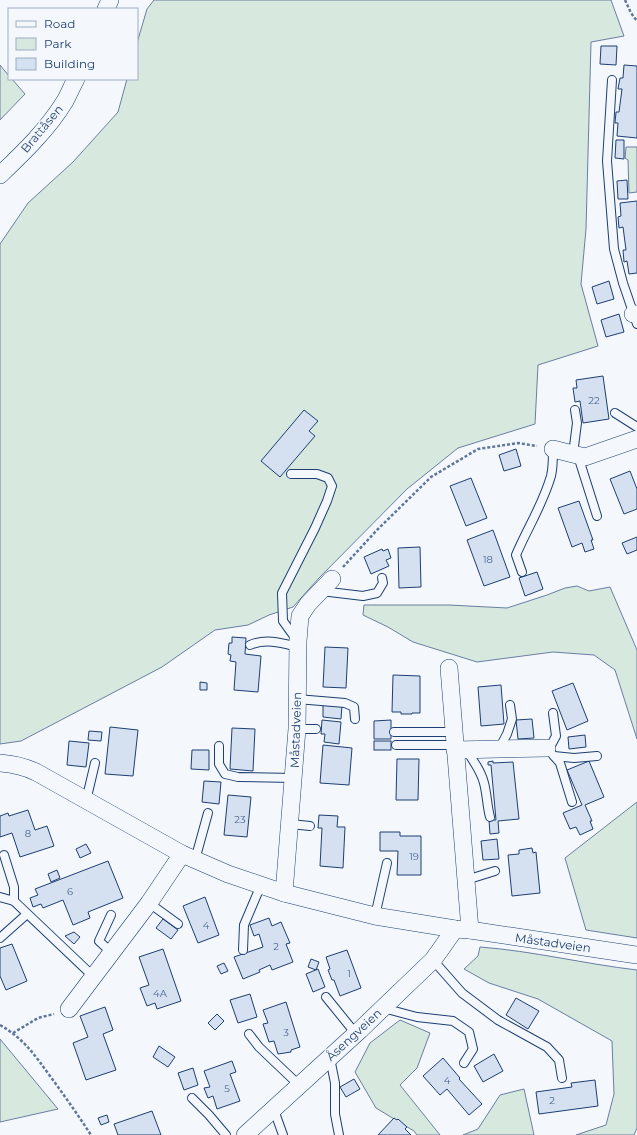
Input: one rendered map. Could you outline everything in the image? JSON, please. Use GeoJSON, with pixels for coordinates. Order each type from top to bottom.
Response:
{"type":"FeatureCollection","features":[{"type":"Feature","properties":{"kind":"street","name":"Brattåsen"},"geometry":{"type":"LineString","coordinates":[[0,175],[50,124],[65,101],[76,80]]}},
{"type":"Feature","properties":{"kind":"street"},"geometry":{"type":"LineString","coordinates":[[554,449],[585,457],[637,439]]}},
{"type":"Feature","properties":{"kind":"street","name":"Måstadveien"},"geometry":{"type":"LineString","coordinates":[[284,893],[297,729],[298,644],[300,616],[308,604],[332,579]]}},
{"type":"Feature","properties":{"kind":"street"},"geometry":{"type":"LineString","coordinates":[[449,668],[458,744],[466,880],[462,930]]}},
{"type":"Feature","properties":{"kind":"street"},"geometry":{"type":"LineString","coordinates":[[458,744],[498,749],[550,752]]}},
{"type":"Feature","properties":{"kind":"street","name":"Måstadveien"},"geometry":{"type":"LineString","coordinates":[[0,763],[23,766],[189,857],[228,874],[284,893],[375,916],[637,955]]}},
{"type":"Feature","properties":{"kind":"street"},"geometry":{"type":"LineString","coordinates":[[69,1009],[149,903],[189,857]]}},
{"type":"Feature","properties":{"kind":"street","name":"Åsengveien"},"geometry":{"type":"LineString","coordinates":[[245,1135],[356,1034],[462,930]]}},
{"type":"Feature","properties":{"kind":"lane"},"geometry":{"type":"LineString","coordinates":[[612,80],[607,161],[614,249],[623,283],[636,317]]}},
{"type":"Feature","properties":{"kind":"lane"},"geometry":{"type":"LineString","coordinates":[[575,410],[577,423],[576,454],[597,516]]}},
{"type":"Feature","properties":{"kind":"lane"},"geometry":{"type":"LineString","coordinates":[[615,413],[637,427]]}},
{"type":"Feature","properties":{"kind":"lane"},"geometry":{"type":"LineString","coordinates":[[522,572],[516,555],[539,509],[551,475],[554,449]]}},
{"type":"Feature","properties":{"kind":"lane"},"geometry":{"type":"LineString","coordinates":[[291,474],[317,474],[328,478],[332,486],[315,528],[282,593],[283,621],[298,644]]}},
{"type":"Feature","properties":{"kind":"lane"},"geometry":{"type":"LineString","coordinates":[[320,591],[363,596],[377,593],[383,583],[382,578]]}},
{"type":"Feature","properties":{"kind":"lane"},"geometry":{"type":"LineString","coordinates":[[250,645],[254,643],[273,641],[298,644]]}},
{"type":"Feature","properties":{"kind":"lane"},"geometry":{"type":"LineString","coordinates":[[297,699],[345,703],[354,707],[355,719]]}},
{"type":"Feature","properties":{"kind":"lane"},"geometry":{"type":"LineString","coordinates":[[498,749],[507,734],[512,719],[510,705]]}},
{"type":"Feature","properties":{"kind":"lane"},"geometry":{"type":"LineString","coordinates":[[553,713],[556,736],[550,747],[550,752],[560,762],[572,802]]}},
{"type":"Feature","properties":{"kind":"lane"},"geometry":{"type":"LineString","coordinates":[[297,729],[316,729]]}},
{"type":"Feature","properties":{"kind":"lane"},"geometry":{"type":"LineString","coordinates":[[394,732],[458,744],[480,772],[484,783],[490,817]]}},
{"type":"Feature","properties":{"kind":"lane"},"geometry":{"type":"LineString","coordinates":[[396,745],[458,744]]}},
{"type":"Feature","properties":{"kind":"lane"},"geometry":{"type":"LineString","coordinates":[[219,746],[219,764],[225,774],[238,777],[294,778]]}},
{"type":"Feature","properties":{"kind":"lane"},"geometry":{"type":"LineString","coordinates":[[550,752],[574,758],[597,756]]}},
{"type":"Feature","properties":{"kind":"lane"},"geometry":{"type":"LineString","coordinates":[[86,801],[95,763]]}},
{"type":"Feature","properties":{"kind":"lane"},"geometry":{"type":"LineString","coordinates":[[189,857],[208,813]]}},
{"type":"Feature","properties":{"kind":"lane"},"geometry":{"type":"LineString","coordinates":[[290,824],[310,826]]}},
{"type":"Feature","properties":{"kind":"lane"},"geometry":{"type":"LineString","coordinates":[[4,855],[14,887],[14,901]]}},
{"type":"Feature","properties":{"kind":"lane"},"geometry":{"type":"LineString","coordinates":[[375,916],[387,863]]}},
{"type":"Feature","properties":{"kind":"lane"},"geometry":{"type":"LineString","coordinates":[[466,880],[495,871]]}},
{"type":"Feature","properties":{"kind":"lane"},"geometry":{"type":"LineString","coordinates":[[243,950],[244,925],[261,885]]}},
{"type":"Feature","properties":{"kind":"lane"},"geometry":{"type":"LineString","coordinates":[[0,897],[14,901],[94,977]]}},
{"type":"Feature","properties":{"kind":"lane"},"geometry":{"type":"LineString","coordinates":[[149,903],[178,924]]}},
{"type":"Feature","properties":{"kind":"lane"},"geometry":{"type":"LineString","coordinates":[[0,938],[27,914]]}},
{"type":"Feature","properties":{"kind":"lane"},"geometry":{"type":"LineString","coordinates":[[111,915],[99,940],[112,953]]}},
{"type":"Feature","properties":{"kind":"lane"},"geometry":{"type":"LineString","coordinates":[[433,960],[462,993],[498,1020],[547,1047],[558,1060],[562,1078]]}},
{"type":"Feature","properties":{"kind":"lane"},"geometry":{"type":"LineString","coordinates":[[326,997],[356,1034]]}},
{"type":"Feature","properties":{"kind":"lane"},"geometry":{"type":"LineString","coordinates":[[383,1008],[417,1017],[453,1021],[469,1032],[473,1049],[464,1063]]}},
{"type":"Feature","properties":{"kind":"lane"},"geometry":{"type":"LineString","coordinates":[[249,1034],[259,1047],[300,1086]]}},
{"type":"Feature","properties":{"kind":"lane"},"geometry":{"type":"LineString","coordinates":[[330,1058],[335,1083],[335,1114],[339,1135]]}},
{"type":"Feature","properties":{"kind":"lane"},"geometry":{"type":"LineString","coordinates":[[192,1098],[226,1135]]}},
{"type":"Feature","properties":{"kind":"lane"},"geometry":{"type":"LineString","coordinates":[[274,1110],[283,1135]]}},
{"type":"Feature","properties":{"kind":"path"},"geometry":{"type":"LineString","coordinates":[[625,0],[631,13],[637,21]]}},
{"type":"Feature","properties":{"kind":"path"},"geometry":{"type":"LineString","coordinates":[[332,579],[377,530],[431,477],[478,449],[518,442],[554,449]]}},
{"type":"Feature","properties":{"kind":"path"},"geometry":{"type":"LineString","coordinates":[[13,1033],[38,1018],[69,1009]]}},
{"type":"Feature","properties":{"kind":"path"},"geometry":{"type":"LineString","coordinates":[[0,1025],[13,1033],[30,1049],[67,1098],[91,1135]]}},
{"type":"Feature","properties":{"kind":"green space"},"geometry":{"type":"Polygon","coordinates":[[[154,0],[611,0],[624,36],[591,42],[586,229],[581,284],[598,346],[538,365],[535,424],[458,448],[407,489],[318,579],[293,607],[269,615],[248,625],[215,630],[162,667],[21,741],[0,744],[0,244],[28,203],[73,162],[118,112],[127,80],[138,80],[138,40],[147,9],[154,0]]]}},
{"type":"Feature","properties":{"kind":"green space"},"geometry":{"type":"Polygon","coordinates":[[[0,65],[8,75],[8,80],[13,80],[25,94],[0,120],[0,65]]]}},
{"type":"Feature","properties":{"kind":"green space"},"geometry":{"type":"Polygon","coordinates":[[[626,147],[637,147],[637,192],[629,193],[628,160],[625,158],[626,147]]]}},
{"type":"Feature","properties":{"kind":"green space"},"geometry":{"type":"Polygon","coordinates":[[[577,586],[589,591],[610,587],[637,650],[637,739],[615,670],[594,655],[553,652],[477,662],[413,642],[388,627],[363,615],[364,605],[449,605],[507,608],[565,588],[577,586]]]}},
{"type":"Feature","properties":{"kind":"green space"},"geometry":{"type":"Polygon","coordinates":[[[637,802],[637,938],[586,930],[565,858],[637,802]]]}},
{"type":"Feature","properties":{"kind":"green space"},"geometry":{"type":"Polygon","coordinates":[[[480,947],[520,951],[637,970],[637,1128],[634,1135],[576,1135],[606,1125],[614,1094],[612,1041],[538,999],[489,983],[464,969],[478,956],[480,947]]]}},
{"type":"Feature","properties":{"kind":"green space"},"geometry":{"type":"Polygon","coordinates":[[[400,1020],[430,1033],[417,1068],[400,1085],[440,1135],[417,1135],[414,1131],[376,1108],[355,1072],[370,1043],[400,1020]]]}},
{"type":"Feature","properties":{"kind":"green space"},"geometry":{"type":"Polygon","coordinates":[[[0,1039],[58,1109],[0,1122],[0,1039]]]}},
{"type":"Feature","properties":{"kind":"green space"},"geometry":{"type":"Polygon","coordinates":[[[524,1089],[534,1135],[463,1135],[478,1129],[500,1095],[524,1089]]]}},
{"type":"Feature","properties":{"kind":"building"},"geometry":{"type":"Polygon","coordinates":[[[601,46],[617,46],[616,65],[600,64],[601,46]]]}},
{"type":"Feature","properties":{"kind":"building"},"geometry":{"type":"Polygon","coordinates":[[[624,65],[637,66],[637,138],[617,136],[618,123],[615,123],[616,112],[619,112],[622,89],[618,89],[620,78],[623,78],[624,65]]]}},
{"type":"Feature","properties":{"kind":"building"},"geometry":{"type":"Polygon","coordinates":[[[616,140],[624,140],[624,159],[615,158],[616,140]]]}},
{"type":"Feature","properties":{"kind":"building"},"geometry":{"type":"Polygon","coordinates":[[[627,180],[628,199],[618,199],[617,181],[627,180]]]}},
{"type":"Feature","properties":{"kind":"building"},"geometry":{"type":"Polygon","coordinates":[[[637,201],[637,273],[629,274],[627,261],[624,262],[623,250],[626,250],[623,227],[619,228],[618,217],[621,216],[620,203],[637,201]]]}},
{"type":"Feature","properties":{"kind":"building"},"geometry":{"type":"Polygon","coordinates":[[[609,281],[614,299],[597,304],[592,287],[609,281]]]}},
{"type":"Feature","properties":{"kind":"building"},"geometry":{"type":"Polygon","coordinates":[[[619,314],[624,332],[606,337],[601,320],[619,314]]]}},
{"type":"Feature","properties":{"kind":"building"},"geometry":{"type":"Polygon","coordinates":[[[603,376],[609,419],[583,423],[580,401],[575,402],[573,388],[577,388],[576,380],[603,376]]]}},
{"type":"Feature","properties":{"kind":"building"},"geometry":{"type":"Polygon","coordinates":[[[304,410],[318,421],[309,431],[315,436],[280,477],[261,461],[304,410]]]}},
{"type":"Feature","properties":{"kind":"building"},"geometry":{"type":"Polygon","coordinates":[[[516,449],[521,466],[504,471],[499,455],[516,449]]]}},
{"type":"Feature","properties":{"kind":"building"},"geometry":{"type":"Polygon","coordinates":[[[630,471],[637,489],[637,509],[624,514],[610,479],[630,471]]]}},
{"type":"Feature","properties":{"kind":"building"},"geometry":{"type":"Polygon","coordinates":[[[471,478],[487,518],[466,526],[450,486],[471,478]]]}},
{"type":"Feature","properties":{"kind":"building"},"geometry":{"type":"Polygon","coordinates":[[[579,501],[593,540],[591,540],[594,549],[585,552],[582,543],[572,547],[558,508],[579,501]]]}},
{"type":"Feature","properties":{"kind":"building"},"geometry":{"type":"Polygon","coordinates":[[[493,530],[510,577],[484,586],[467,540],[493,530]]]}},
{"type":"Feature","properties":{"kind":"building"},"geometry":{"type":"Polygon","coordinates":[[[637,537],[637,550],[627,554],[622,543],[637,537]]]}},
{"type":"Feature","properties":{"kind":"building"},"geometry":{"type":"Polygon","coordinates":[[[420,547],[421,587],[399,588],[398,548],[420,547]]]}},
{"type":"Feature","properties":{"kind":"building"},"geometry":{"type":"Polygon","coordinates":[[[382,549],[383,551],[388,549],[391,558],[386,560],[389,566],[371,574],[364,557],[382,549]]]}},
{"type":"Feature","properties":{"kind":"building"},"geometry":{"type":"Polygon","coordinates":[[[537,572],[543,589],[525,596],[519,578],[537,572]]]}},
{"type":"Feature","properties":{"kind":"building"},"geometry":{"type":"Polygon","coordinates":[[[232,637],[246,638],[245,654],[261,656],[258,692],[234,690],[236,662],[230,661],[231,655],[228,654],[229,643],[232,643],[232,637]]]}},
{"type":"Feature","properties":{"kind":"building"},"geometry":{"type":"Polygon","coordinates":[[[325,647],[348,648],[346,688],[323,687],[325,647]]]}},
{"type":"Feature","properties":{"kind":"building"},"geometry":{"type":"Polygon","coordinates":[[[393,675],[420,676],[420,713],[401,714],[401,712],[392,712],[393,675]]]}},
{"type":"Feature","properties":{"kind":"building"},"geometry":{"type":"Polygon","coordinates":[[[200,682],[207,683],[207,690],[200,690],[200,682]]]}},
{"type":"Feature","properties":{"kind":"building"},"geometry":{"type":"Polygon","coordinates":[[[573,683],[588,721],[567,730],[552,691],[573,683]]]}},
{"type":"Feature","properties":{"kind":"building"},"geometry":{"type":"Polygon","coordinates":[[[501,685],[504,724],[481,726],[478,687],[501,685]]]}},
{"type":"Feature","properties":{"kind":"building"},"geometry":{"type":"Polygon","coordinates":[[[323,704],[342,705],[341,719],[323,717],[323,704]]]}},
{"type":"Feature","properties":{"kind":"building"},"geometry":{"type":"Polygon","coordinates":[[[532,719],[534,738],[518,739],[516,720],[532,719]]]}},
{"type":"Feature","properties":{"kind":"building"},"geometry":{"type":"Polygon","coordinates":[[[322,720],[341,722],[339,744],[324,742],[325,734],[321,734],[322,720]]]}},
{"type":"Feature","properties":{"kind":"building"},"geometry":{"type":"Polygon","coordinates":[[[391,720],[391,739],[374,739],[374,721],[391,720]]]}},
{"type":"Feature","properties":{"kind":"building"},"geometry":{"type":"Polygon","coordinates":[[[110,727],[138,730],[133,776],[105,774],[110,727]]]}},
{"type":"Feature","properties":{"kind":"building"},"geometry":{"type":"Polygon","coordinates":[[[232,728],[255,729],[253,771],[230,769],[232,728]]]}},
{"type":"Feature","properties":{"kind":"building"},"geometry":{"type":"Polygon","coordinates":[[[89,731],[102,732],[101,741],[88,740],[89,731]]]}},
{"type":"Feature","properties":{"kind":"building"},"geometry":{"type":"Polygon","coordinates":[[[585,735],[586,747],[569,749],[568,737],[585,735]]]}},
{"type":"Feature","properties":{"kind":"building"},"geometry":{"type":"Polygon","coordinates":[[[69,741],[89,743],[86,767],[67,765],[69,741]]]}},
{"type":"Feature","properties":{"kind":"building"},"geometry":{"type":"Polygon","coordinates":[[[374,741],[391,741],[391,750],[374,750],[374,741]]]}},
{"type":"Feature","properties":{"kind":"building"},"geometry":{"type":"Polygon","coordinates":[[[323,745],[352,748],[349,785],[320,783],[323,745]]]}},
{"type":"Feature","properties":{"kind":"building"},"geometry":{"type":"Polygon","coordinates":[[[192,750],[209,750],[209,770],[191,769],[192,750]]]}},
{"type":"Feature","properties":{"kind":"building"},"geometry":{"type":"Polygon","coordinates":[[[397,759],[419,759],[418,800],[396,800],[397,759]]]}},
{"type":"Feature","properties":{"kind":"building"},"geometry":{"type":"Polygon","coordinates":[[[493,761],[493,763],[513,762],[519,819],[498,821],[499,833],[490,834],[489,820],[496,820],[491,765],[488,765],[488,762],[493,761]]]}},
{"type":"Feature","properties":{"kind":"building"},"geometry":{"type":"Polygon","coordinates":[[[589,761],[604,797],[585,805],[592,821],[590,821],[593,829],[580,835],[576,827],[570,829],[563,813],[582,805],[567,770],[589,761]]]}},
{"type":"Feature","properties":{"kind":"building"},"geometry":{"type":"Polygon","coordinates":[[[204,781],[221,782],[219,804],[202,802],[204,781]]]}},
{"type":"Feature","properties":{"kind":"building"},"geometry":{"type":"Polygon","coordinates":[[[228,795],[251,797],[247,837],[224,835],[228,795]]]}},
{"type":"Feature","properties":{"kind":"building"},"geometry":{"type":"Polygon","coordinates":[[[28,810],[35,830],[47,826],[54,846],[20,857],[12,833],[0,837],[0,816],[8,813],[9,816],[28,810]]]}},
{"type":"Feature","properties":{"kind":"building"},"geometry":{"type":"Polygon","coordinates":[[[319,815],[338,816],[337,827],[345,827],[343,868],[320,866],[322,828],[318,828],[319,815]]]}},
{"type":"Feature","properties":{"kind":"building"},"geometry":{"type":"Polygon","coordinates":[[[380,832],[400,832],[400,836],[421,836],[421,875],[397,875],[398,851],[380,851],[380,832]]]}},
{"type":"Feature","properties":{"kind":"building"},"geometry":{"type":"Polygon","coordinates":[[[497,839],[499,859],[483,860],[481,841],[497,839]]]}},
{"type":"Feature","properties":{"kind":"building"},"geometry":{"type":"Polygon","coordinates":[[[86,844],[91,853],[80,858],[76,849],[86,844]]]}},
{"type":"Feature","properties":{"kind":"building"},"geometry":{"type":"Polygon","coordinates":[[[532,848],[533,853],[536,852],[540,893],[512,896],[508,855],[519,854],[519,850],[532,848]]]}},
{"type":"Feature","properties":{"kind":"building"},"geometry":{"type":"Polygon","coordinates":[[[108,861],[123,898],[88,912],[90,918],[73,925],[63,900],[43,908],[41,904],[33,907],[30,898],[38,895],[35,889],[108,861]]]}},
{"type":"Feature","properties":{"kind":"building"},"geometry":{"type":"Polygon","coordinates":[[[57,870],[60,878],[51,882],[48,874],[57,870]]]}},
{"type":"Feature","properties":{"kind":"building"},"geometry":{"type":"Polygon","coordinates":[[[205,897],[219,935],[198,943],[183,906],[205,897]]]}},
{"type":"Feature","properties":{"kind":"building"},"geometry":{"type":"Polygon","coordinates":[[[269,918],[272,926],[281,922],[290,943],[286,944],[293,962],[272,970],[270,965],[259,970],[260,972],[243,979],[234,957],[263,947],[259,934],[254,936],[250,925],[269,918]]]}},
{"type":"Feature","properties":{"kind":"building"},"geometry":{"type":"Polygon","coordinates":[[[163,919],[178,930],[171,939],[156,928],[163,919]]]}},
{"type":"Feature","properties":{"kind":"building"},"geometry":{"type":"Polygon","coordinates":[[[74,932],[80,937],[74,944],[65,936],[74,932]]]}},
{"type":"Feature","properties":{"kind":"building"},"geometry":{"type":"Polygon","coordinates":[[[12,944],[27,981],[6,990],[0,976],[0,948],[12,944]]]}},
{"type":"Feature","properties":{"kind":"building"},"geometry":{"type":"Polygon","coordinates":[[[163,949],[181,1001],[157,1009],[155,1003],[147,1006],[140,988],[149,985],[139,957],[163,949]]]}},
{"type":"Feature","properties":{"kind":"building"},"geometry":{"type":"Polygon","coordinates":[[[347,950],[361,988],[340,996],[334,980],[332,980],[328,970],[330,969],[326,957],[347,950]]]}},
{"type":"Feature","properties":{"kind":"building"},"geometry":{"type":"Polygon","coordinates":[[[311,959],[319,962],[316,970],[308,967],[311,959]]]}},
{"type":"Feature","properties":{"kind":"building"},"geometry":{"type":"Polygon","coordinates":[[[224,963],[228,971],[221,974],[217,966],[224,963]]]}},
{"type":"Feature","properties":{"kind":"building"},"geometry":{"type":"Polygon","coordinates":[[[318,969],[325,987],[313,992],[306,974],[318,969]]]}},
{"type":"Feature","properties":{"kind":"building"},"geometry":{"type":"Polygon","coordinates":[[[250,994],[257,1017],[238,1023],[230,1000],[250,994]]]}},
{"type":"Feature","properties":{"kind":"building"},"geometry":{"type":"Polygon","coordinates":[[[516,998],[539,1011],[528,1029],[506,1015],[516,998]]]}},
{"type":"Feature","properties":{"kind":"building"},"geometry":{"type":"Polygon","coordinates":[[[286,1002],[300,1047],[291,1050],[291,1052],[278,1054],[274,1041],[269,1042],[263,1024],[268,1023],[263,1010],[286,1002]]]}},
{"type":"Feature","properties":{"kind":"building"},"geometry":{"type":"Polygon","coordinates":[[[105,1007],[113,1030],[103,1034],[116,1070],[86,1080],[73,1043],[88,1037],[80,1016],[105,1007]]]}},
{"type":"Feature","properties":{"kind":"building"},"geometry":{"type":"Polygon","coordinates":[[[217,1014],[224,1021],[215,1030],[208,1023],[217,1014]]]}},
{"type":"Feature","properties":{"kind":"building"},"geometry":{"type":"Polygon","coordinates":[[[159,1046],[175,1057],[168,1067],[153,1057],[159,1046]]]}},
{"type":"Feature","properties":{"kind":"building"},"geometry":{"type":"Polygon","coordinates":[[[494,1054],[503,1071],[483,1082],[474,1066],[494,1054]]]}},
{"type":"Feature","properties":{"kind":"building"},"geometry":{"type":"Polygon","coordinates":[[[443,1058],[460,1078],[459,1079],[482,1104],[469,1115],[447,1089],[440,1095],[423,1076],[443,1058]]]}},
{"type":"Feature","properties":{"kind":"building"},"geometry":{"type":"Polygon","coordinates":[[[232,1061],[236,1072],[230,1074],[240,1101],[217,1109],[213,1096],[208,1098],[204,1088],[210,1087],[204,1071],[232,1061]]]}},
{"type":"Feature","properties":{"kind":"building"},"geometry":{"type":"Polygon","coordinates":[[[193,1068],[198,1085],[184,1090],[178,1073],[193,1068]]]}},
{"type":"Feature","properties":{"kind":"building"},"geometry":{"type":"Polygon","coordinates":[[[354,1079],[360,1089],[346,1097],[340,1087],[354,1079]]]}},
{"type":"Feature","properties":{"kind":"building"},"geometry":{"type":"Polygon","coordinates":[[[595,1080],[598,1106],[539,1114],[536,1092],[572,1087],[571,1083],[595,1080]]]}},
{"type":"Feature","properties":{"kind":"building"},"geometry":{"type":"Polygon","coordinates":[[[152,1111],[161,1135],[118,1135],[114,1124],[152,1111]]]}},
{"type":"Feature","properties":{"kind":"building"},"geometry":{"type":"Polygon","coordinates":[[[107,1115],[109,1122],[101,1125],[98,1118],[107,1115]]]}},
{"type":"Feature","properties":{"kind":"building"},"geometry":{"type":"Polygon","coordinates":[[[394,1118],[397,1120],[398,1119],[407,1127],[405,1129],[411,1135],[378,1135],[394,1118]]]}}]}
